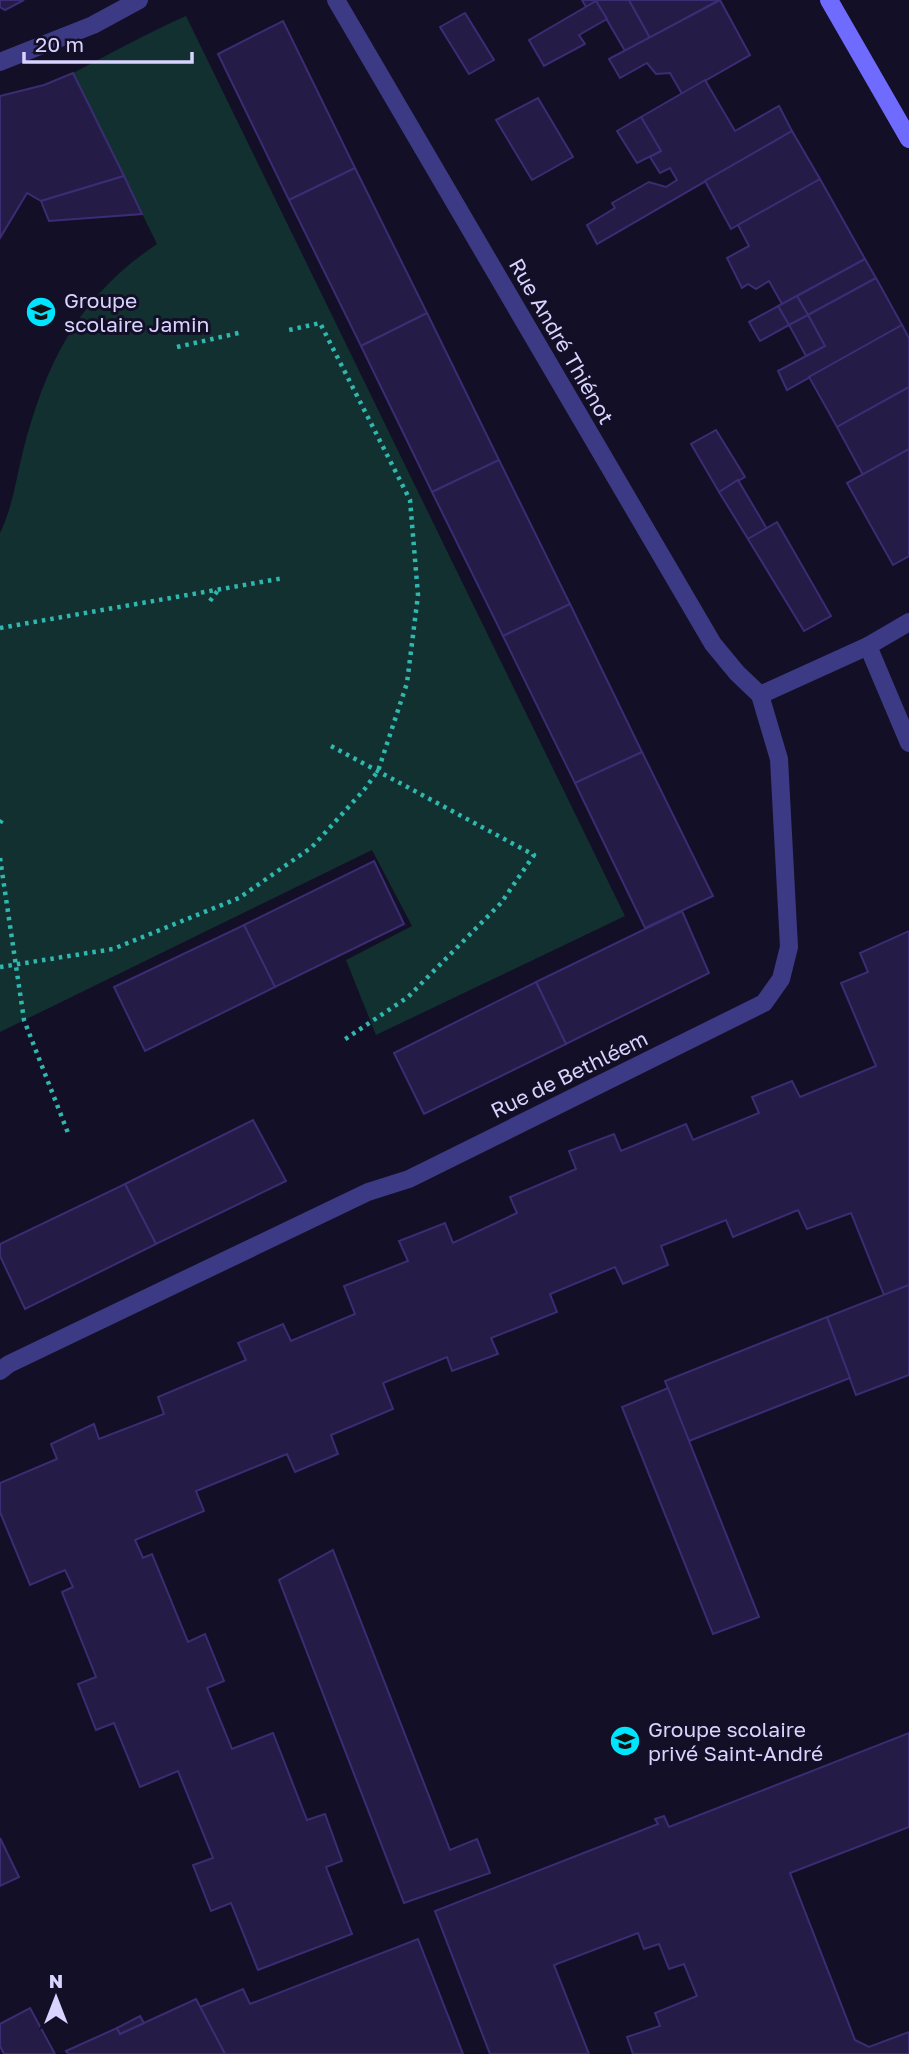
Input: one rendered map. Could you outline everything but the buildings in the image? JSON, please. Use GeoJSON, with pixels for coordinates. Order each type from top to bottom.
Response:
{"type":"FeatureCollection","features":[{"type":"Feature","properties":{"kind":"main road"},"geometry":{"type":"LineString","coordinates":[[829,0],[909,139]]}},
{"type":"Feature","properties":{"kind":"street"},"geometry":{"type":"LineString","coordinates":[[0,62],[93,25],[139,0]]}},
{"type":"Feature","properties":{"kind":"street","name":"Rue André Thiénot"},"geometry":{"type":"LineString","coordinates":[[335,0],[713,644],[737,673],[761,695]]}},
{"type":"Feature","properties":{"kind":"street"},"geometry":{"type":"LineString","coordinates":[[761,695],[868,646],[909,622]]}},
{"type":"Feature","properties":{"kind":"street"},"geometry":{"type":"LineString","coordinates":[[868,646],[909,743]]}},
{"type":"Feature","properties":{"kind":"street","name":"Rue de Bethléem"},"geometry":{"type":"LineString","coordinates":[[0,1371],[9,1364],[368,1192],[409,1179],[764,1003],[781,979],[789,947],[779,759],[761,695]]}},
{"type":"Feature","properties":{"kind":"path"},"geometry":{"type":"LineString","coordinates":[[0,967],[113,949],[239,898],[313,847],[365,790],[378,771],[407,683],[418,595],[410,500],[320,323],[289,330]]}},
{"type":"Feature","properties":{"kind":"path"},"geometry":{"type":"LineString","coordinates":[[177,346],[243,332]]}},
{"type":"Feature","properties":{"kind":"path"},"geometry":{"type":"LineString","coordinates":[[0,628],[284,578]]}},
{"type":"Feature","properties":{"kind":"path"},"geometry":{"type":"LineString","coordinates":[[210,601],[220,589]]}},
{"type":"Feature","properties":{"kind":"path"},"geometry":{"type":"LineString","coordinates":[[331,746],[534,855],[501,903],[408,996],[344,1040]]}},
{"type":"Feature","properties":{"kind":"path"},"geometry":{"type":"LineString","coordinates":[[0,858],[24,1020],[68,1133]]}},
{"type":"Feature","properties":{"kind":"green space"},"geometry":{"type":"Polygon","coordinates":[[[186,16],[625,916],[376,1035],[346,960],[412,926],[372,850],[0,1032],[0,533],[11,503],[32,419],[55,360],[69,334],[106,286],[157,244],[73,73],[186,16]]]}},
{"type":"Feature","properties":{"kind":"place","name":"Groupe scolaire Jamin"},"geometry":{"type":"Point","coordinates":[41,312]}},
{"type":"Feature","properties":{"kind":"place","name":"Groupe scolaire privé Saint-André"},"geometry":{"type":"Point","coordinates":[625,1741]}}]}
